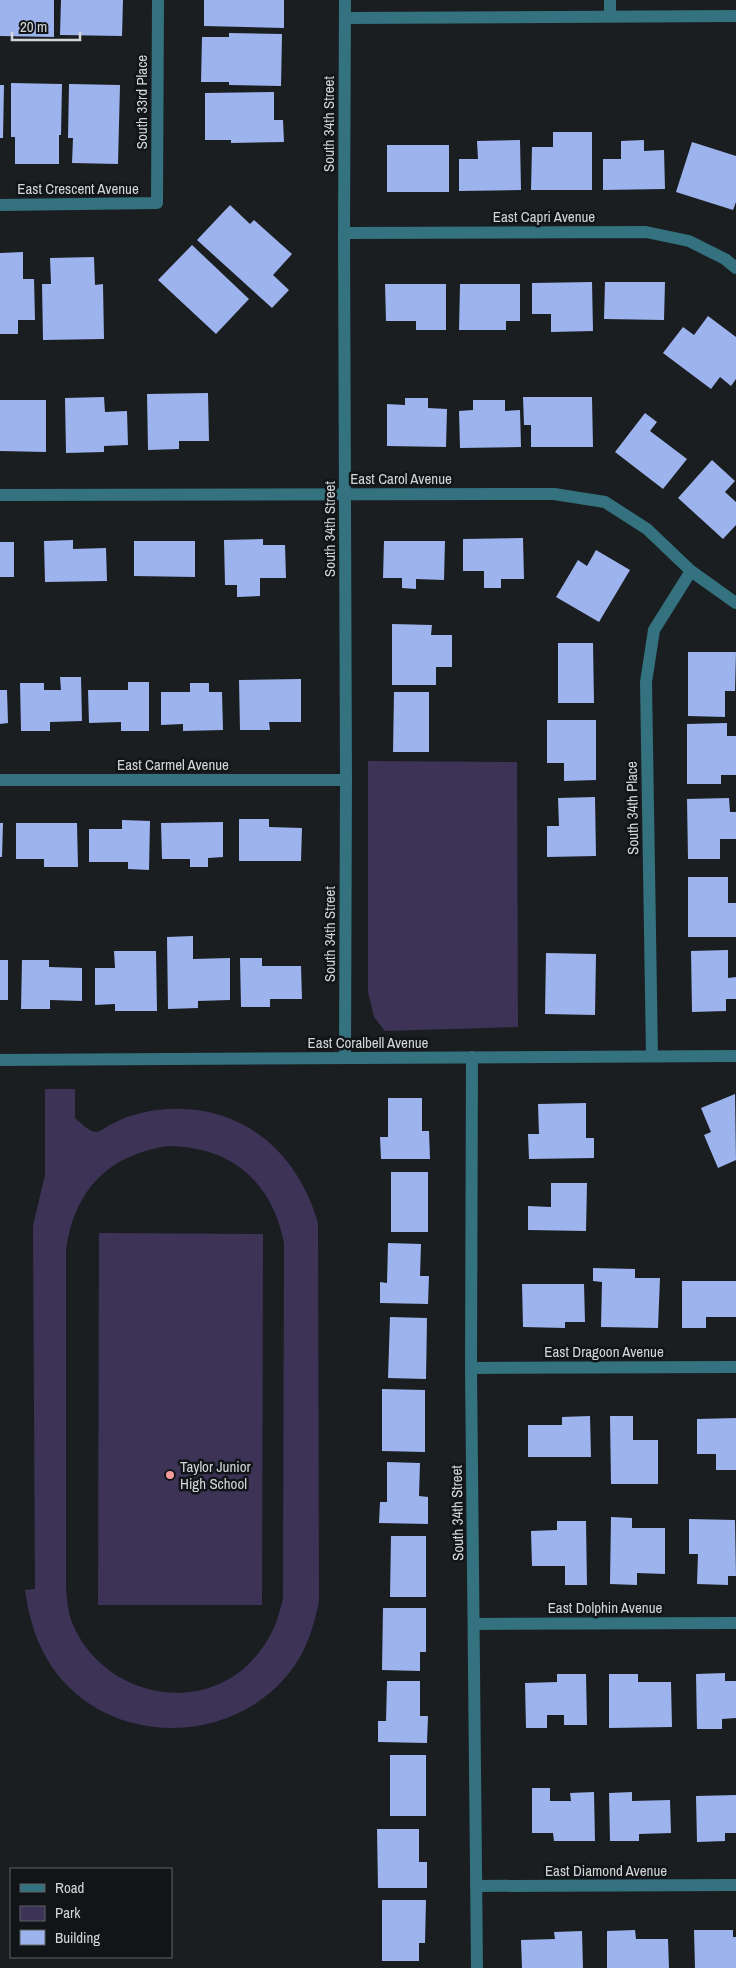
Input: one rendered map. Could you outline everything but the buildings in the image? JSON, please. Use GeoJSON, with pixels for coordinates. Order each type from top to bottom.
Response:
{"type":"FeatureCollection","features":[{"type":"Feature","properties":{"kind":"street","name":"South 33rd Place"},"geometry":{"type":"LineString","coordinates":[[157,204],[158,0]]}},
{"type":"Feature","properties":{"kind":"street","name":"South 34th Street"},"geometry":{"type":"LineString","coordinates":[[344,1058],[346,494],[344,233],[346,0]]}},
{"type":"Feature","properties":{"kind":"street"},"geometry":{"type":"LineString","coordinates":[[610,0],[610,16]]}},
{"type":"Feature","properties":{"kind":"street"},"geometry":{"type":"LineString","coordinates":[[346,18],[736,16]]}},
{"type":"Feature","properties":{"kind":"street","name":"East Crescent Avenue"},"geometry":{"type":"LineString","coordinates":[[0,205],[157,204]]}},
{"type":"Feature","properties":{"kind":"street","name":"East Capri Avenue"},"geometry":{"type":"LineString","coordinates":[[344,233],[646,232],[689,241],[725,259],[736,268]]}},
{"type":"Feature","properties":{"kind":"street","name":"East Carol Avenue"},"geometry":{"type":"LineString","coordinates":[[0,495],[554,494],[605,502],[647,529],[691,571],[736,603]]}},
{"type":"Feature","properties":{"kind":"street","name":"South 34th Place"},"geometry":{"type":"LineString","coordinates":[[652,1056],[646,682],[654,630],[691,571]]}},
{"type":"Feature","properties":{"kind":"street","name":"East Carmel Avenue"},"geometry":{"type":"LineString","coordinates":[[0,780],[346,780]]}},
{"type":"Feature","properties":{"kind":"street","name":"East Coralbell Avenue"},"geometry":{"type":"LineString","coordinates":[[0,1060],[736,1056]]}},
{"type":"Feature","properties":{"kind":"street","name":"South 34th Street"},"geometry":{"type":"LineString","coordinates":[[472,1057],[471,1368],[477,1968]]}},
{"type":"Feature","properties":{"kind":"street","name":"East Dragoon Avenue"},"geometry":{"type":"LineString","coordinates":[[471,1368],[736,1367]]}},
{"type":"Feature","properties":{"kind":"street","name":"East Dolphin Avenue"},"geometry":{"type":"LineString","coordinates":[[474,1624],[736,1624]]}},
{"type":"Feature","properties":{"kind":"street","name":"East Diamond Avenue"},"geometry":{"type":"LineString","coordinates":[[476,1886],[736,1886]]}},
{"type":"Feature","properties":{"kind":"green space"},"geometry":{"type":"Polygon","coordinates":[[[368,761],[517,762],[518,1027],[385,1031],[374,1017],[368,992],[368,761]]]}},
{"type":"Feature","properties":{"kind":"green space"},"geometry":{"type":"Polygon","coordinates":[[[45,1089],[75,1089],[75,1118],[94,1132],[129,1116],[157,1110],[186,1109],[213,1113],[238,1122],[260,1135],[279,1152],[295,1173],[308,1196],[318,1223],[319,1602],[310,1635],[300,1658],[271,1692],[241,1712],[209,1724],[174,1728],[139,1724],[106,1713],[77,1694],[52,1667],[37,1639],[31,1620],[25,1590],[35,1589],[33,1226],[45,1175],[45,1089]],[[169,1146],[148,1150],[129,1157],[98,1178],[86,1193],[77,1210],[70,1229],[66,1250],[66,1588],[69,1612],[73,1625],[89,1651],[110,1671],[135,1685],[162,1692],[190,1692],[217,1685],[242,1670],[263,1647],[270,1636],[283,1598],[284,1243],[270,1202],[259,1185],[229,1161],[211,1153],[191,1148],[169,1146]]]}},
{"type":"Feature","properties":{"kind":"green space"},"geometry":{"type":"Polygon","coordinates":[[[99,1233],[263,1234],[262,1605],[98,1605],[99,1233]]]}},
{"type":"Feature","properties":{"kind":"place","name":"Taylor Junior High School"},"geometry":{"type":"Point","coordinates":[170,1475]}}]}
